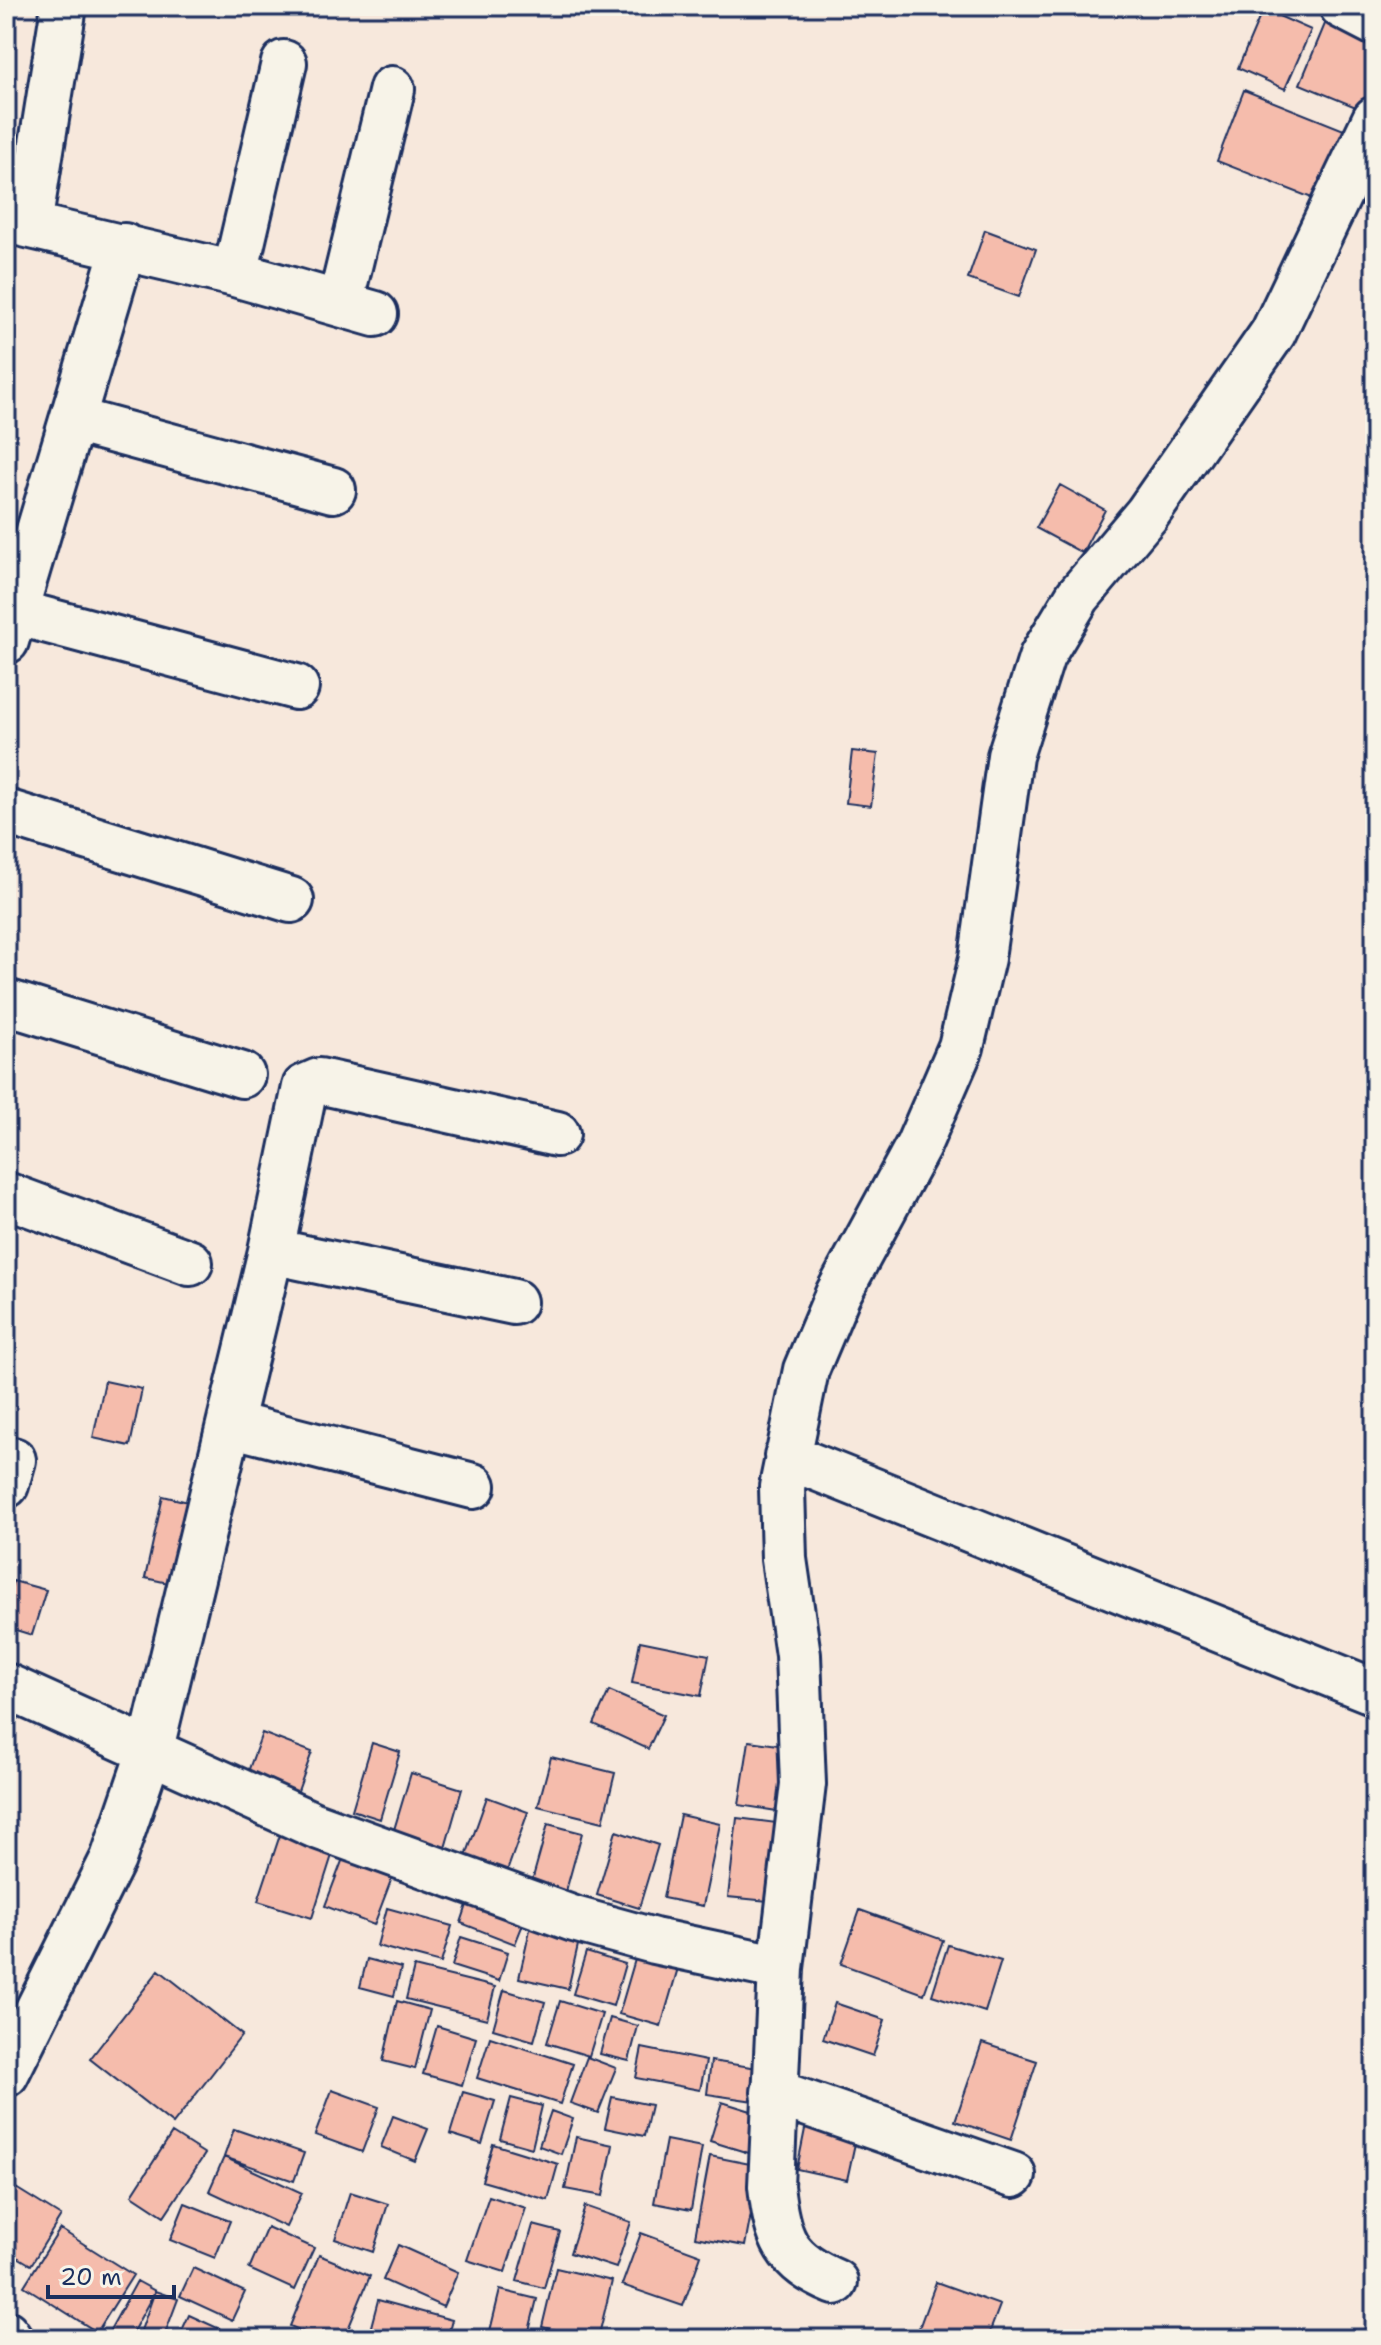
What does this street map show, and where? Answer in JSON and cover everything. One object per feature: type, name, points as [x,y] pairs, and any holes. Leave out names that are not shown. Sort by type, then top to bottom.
[{"type":"street","points":[[64,6],[17,222],[235,274],[358,309],[392,89]]},
{"type":"street","points":[[1342,6],[1375,23]]},
{"type":"street","points":[[235,274],[284,63]]},
{"type":"street","points":[[835,2282],[797,2261],[779,2231],[771,2186],[781,1968],[803,1784],[798,1655],[784,1559],[782,1487],[806,1370],[833,1307],[918,1146],[961,1047],[982,958],[1010,756],[1042,656],[1078,596],[1147,514],[1273,333],[1375,119]]},
{"type":"street","points":[[124,246],[10,626],[296,687]]},
{"type":"street","points":[[74,420],[333,490]]},
{"type":"street","points":[[6,812],[291,900]]},
{"type":"street","points":[[6,1002],[242,1075]]},
{"type":"street","points":[[6,2074],[113,1859],[151,1748],[271,1251],[305,1087],[315,1081],[557,1134]]},
{"type":"street","points":[[6,1195],[190,1263]]},
{"type":"street","points":[[271,1251],[514,1302]]},
{"type":"street","points":[[230,1424],[473,1486]]},
{"type":"street","points":[[787,1456],[1375,1692]]},
{"type":"street","points":[[6,1686],[151,1748],[314,1825],[574,1919],[654,1941],[781,1968]]},
{"type":"street","points":[[774,2092],[1013,2175]]},
{"type":"street","points":[[6,2333],[10,2339]]},
{"type":"building","points":[[1263,9],[1311,30],[1285,89],[1238,68]]},
{"type":"building","points":[[1327,19],[1375,39],[1375,82],[1363,110],[1300,84]]},
{"type":"building","points":[[1244,90],[1349,132],[1322,202],[1217,161]]},
{"type":"building","points":[[985,230],[1036,249],[1019,297],[968,279]]},
{"type":"building","points":[[1060,485],[1105,510],[1082,553],[1036,528]]},
{"type":"building","points":[[852,751],[878,754],[871,806],[846,803]]},
{"type":"building","points":[[105,1381],[142,1389],[130,1446],[93,1438]]},
{"type":"building","points":[[163,1496],[205,1506],[187,1587],[145,1578]]},
{"type":"building","points":[[13,1581],[46,1590],[32,1635],[6,1627],[6,1605]]},
{"type":"building","points":[[640,1641],[709,1655],[701,1696],[632,1683]]},
{"type":"building","points":[[609,1691],[664,1715],[648,1749],[594,1724]]},
{"type":"building","points":[[262,1733],[312,1752],[294,1802],[244,1783]]},
{"type":"building","points":[[749,1741],[800,1748],[790,1813],[739,1805]]},
{"type":"building","points":[[372,1743],[400,1752],[380,1819],[352,1810]]},
{"type":"building","points":[[551,1757],[615,1773],[603,1822],[538,1806]]},
{"type":"building","points":[[411,1773],[462,1789],[445,1848],[393,1833]]},
{"type":"building","points":[[487,1797],[528,1812],[506,1874],[465,1859]]},
{"type":"building","points":[[680,1815],[720,1824],[703,1906],[663,1898]]},
{"type":"building","points":[[737,1818],[777,1823],[768,1901],[728,1897]]},
{"type":"building","points":[[548,1824],[582,1833],[566,1891],[532,1881]]},
{"type":"building","points":[[616,1831],[658,1845],[639,1908],[597,1895]]},
{"type":"building","points":[[281,1832],[334,1849],[312,1918],[258,1901]]},
{"type":"building","points":[[347,1848],[396,1867],[374,1925],[325,1906]]},
{"type":"building","points":[[471,1893],[527,1914],[515,1944],[461,1923]]},
{"type":"building","points":[[387,1908],[452,1926],[441,1963],[377,1946]]},
{"type":"building","points":[[860,1910],[943,1940],[924,1994],[841,1964]]},
{"type":"building","points":[[531,1925],[580,1936],[568,1989],[519,1978]]},
{"type":"building","points":[[461,1937],[508,1952],[499,1981],[452,1966]]},
{"type":"building","points":[[948,1945],[1001,1961],[985,2012],[932,1995]]},
{"type":"building","points":[[586,1952],[625,1964],[613,2006],[573,1994]]},
{"type":"building","points":[[636,1956],[678,1968],[661,2026],[619,2014]]},
{"type":"building","points":[[367,1959],[401,1968],[394,1996],[360,1987]]},
{"type":"building","points":[[414,1967],[495,1987],[487,2019],[406,1999]]},
{"type":"building","points":[[159,1970],[242,2035],[173,2124],[90,2059]]},
{"type":"building","points":[[504,1990],[545,2002],[534,2041],[493,2029]]},
{"type":"building","points":[[397,2001],[430,2010],[415,2069],[383,2061]]},
{"type":"building","points":[[560,2001],[602,2014],[589,2056],[547,2043]]},
{"type":"building","points":[[835,2003],[885,2020],[873,2056],[823,2039]]},
{"type":"building","points":[[610,2018],[638,2026],[629,2061],[600,2054]]},
{"type":"building","points":[[437,2026],[476,2038],[462,2085],[423,2074]]},
{"type":"building","points":[[490,2037],[573,2064],[560,2104],[477,2078]]},
{"type":"building","points":[[982,2043],[1037,2061],[1011,2140],[955,2121]]},
{"type":"building","points":[[642,2048],[706,2061],[700,2090],[636,2078]]},
{"type":"building","points":[[587,2057],[616,2068],[598,2113],[570,2103]]},
{"type":"building","points":[[711,2061],[772,2070],[767,2103],[707,2094]]},
{"type":"building","points":[[332,2090],[379,2107],[362,2152],[315,2135]]},
{"type":"building","points":[[463,2092],[495,2101],[482,2144],[450,2134]]},
{"type":"building","points":[[612,2097],[651,2105],[644,2136],[605,2128]]},
{"type":"building","points":[[511,2098],[542,2106],[532,2148],[500,2139]]},
{"type":"building","points":[[722,2102],[767,2116],[755,2155],[710,2141]]},
{"type":"building","points":[[551,2111],[573,2119],[561,2154],[539,2146]]},
{"type":"building","points":[[808,2114],[859,2125],[847,2180],[797,2169]]},
{"type":"building","points":[[393,2116],[428,2129],[415,2161],[381,2147]]},
{"type":"building","points":[[234,2129],[304,2153],[294,2181],[224,2157]]},
{"type":"building","points":[[172,2133],[205,2154],[164,2216],[132,2195]]},
{"type":"building","points":[[576,2137],[613,2145],[603,2196],[565,2189]]},
{"type":"building","points":[[666,2140],[702,2147],[691,2210],[654,2203]]},
{"type":"building","points":[[493,2144],[558,2164],[548,2200],[482,2181]]},
{"type":"building","points":[[710,2156],[760,2166],[745,2246],[695,2237]]},
{"type":"building","points":[[224,2157],[302,2193],[286,2227],[209,2191]]},
{"type":"building","points":[[16,2188],[61,2216],[31,2265],[6,2250],[6,2204]]},
{"type":"building","points":[[350,2192],[388,2204],[373,2252],[335,2239]]},
{"type":"building","points":[[489,2196],[526,2208],[505,2272],[467,2260]]},
{"type":"building","points":[[185,2203],[230,2221],[215,2258],[170,2240]]},
{"type":"building","points":[[585,2206],[631,2222],[616,2268],[570,2253]]},
{"type":"building","points":[[533,2225],[560,2232],[544,2288],[517,2281]]},
{"type":"building","points":[[267,2227],[314,2248],[295,2290],[249,2269]]},
{"type":"building","points":[[60,2229],[133,2275],[97,2332],[24,2286]]},
{"type":"building","points":[[641,2233],[701,2255],[683,2306],[622,2285]]},
{"type":"building","points":[[398,2245],[458,2272],[443,2307],[383,2280]]},
{"type":"building","points":[[319,2255],[370,2276],[344,2339],[320,2339],[290,2326]]},
{"type":"building","points":[[193,2268],[245,2292],[232,2320],[180,2296]]},
{"type":"building","points":[[556,2268],[612,2281],[598,2339],[542,2327]]},
{"type":"building","points":[[137,2281],[155,2291],[129,2339],[105,2339]]},
{"type":"building","points":[[936,2282],[1000,2305],[987,2339],[915,2339]]},
{"type":"building","points":[[500,2290],[537,2299],[527,2339],[490,2331]]},
{"type":"building","points":[[155,2291],[178,2299],[163,2339],[138,2339]]},
{"type":"building","points":[[378,2300],[452,2320],[447,2339],[368,2338]]},
{"type":"building","points":[[189,2315],[222,2330],[218,2339],[178,2339]]}]
